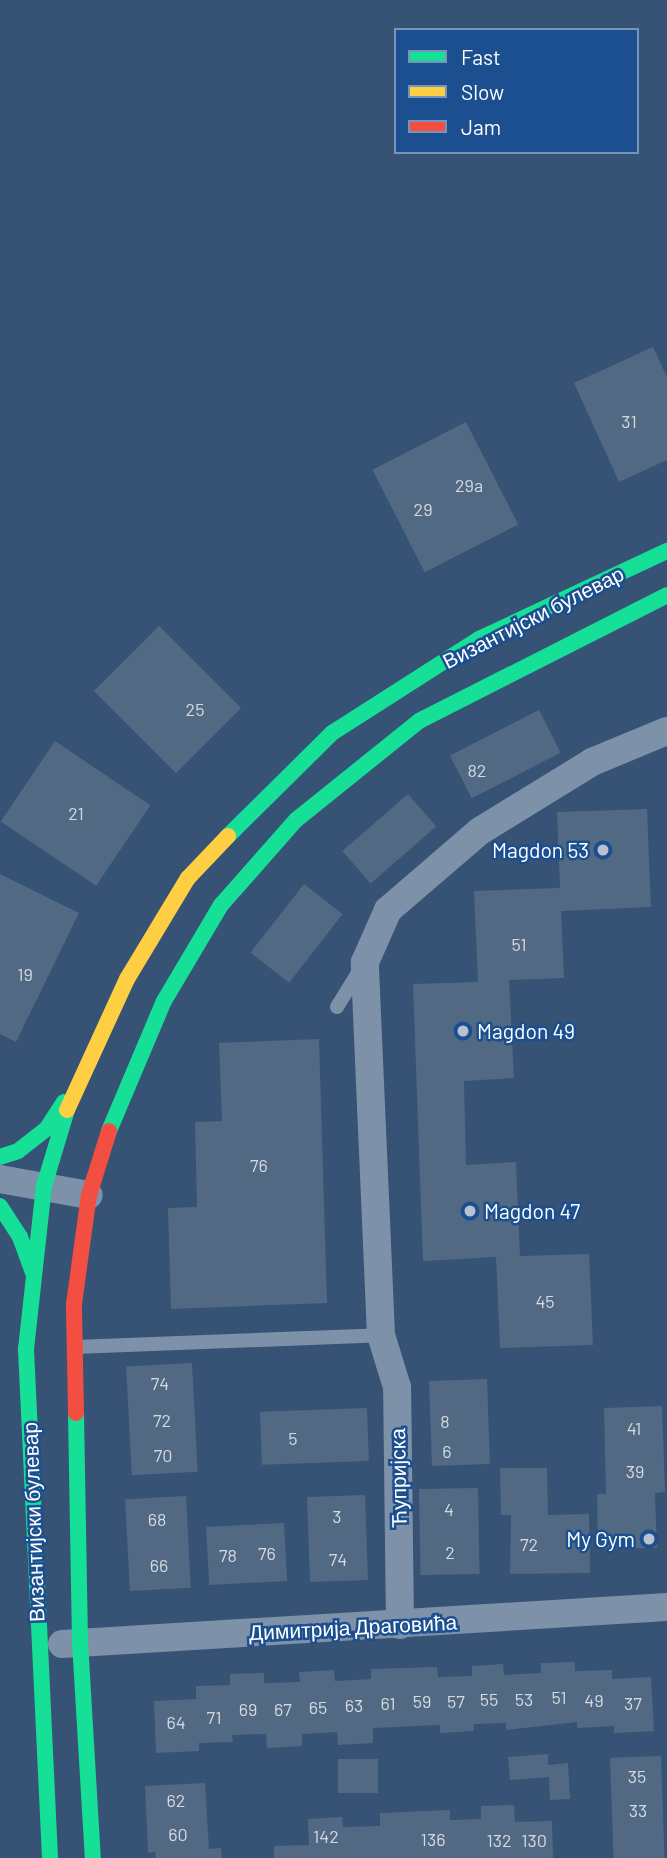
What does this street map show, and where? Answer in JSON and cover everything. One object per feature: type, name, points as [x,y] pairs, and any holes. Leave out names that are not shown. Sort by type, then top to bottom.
[{"type":"street","name":"Византијски булевар","points":[[50,1858],[26,1349],[44,1186],[75,1086],[127,979],[188,878],[322,742],[480,639],[667,551]]},
{"type":"street","name":"Византијски булевар","points":[[93,1858],[80,1642],[72,1348],[89,1195],[113,1116],[164,1001],[221,905],[296,820],[419,720],[667,595]]},
{"type":"street","points":[[365,962],[388,910],[480,831],[592,762],[667,731]]},
{"type":"street","name":"Ћупријска","points":[[365,962],[381,1335],[397,1387],[400,1625]]},
{"type":"street","points":[[0,1157],[18,1151],[47,1128],[75,1086]]},
{"type":"street","points":[[0,1179],[89,1195]]},
{"type":"street","points":[[0,1206],[20,1237],[33,1272]]},
{"type":"street","name":"Димитрија Драговића","points":[[38,1646],[667,1607]]},
{"type":"lane","points":[[337,1007],[365,962]]},
{"type":"lane","points":[[72,1348],[381,1335]]},
{"type":"building","points":[[653,347],[667,377],[667,460],[619,482],[574,383]]},
{"type":"building","points":[[466,422],[518,524],[425,572],[372,470]]},
{"type":"building","points":[[159,626],[241,708],[176,773],[94,691]]},
{"type":"building","points":[[539,710],[561,753],[472,798],[450,755]]},
{"type":"building","points":[[55,741],[150,805],[96,886],[1,821]]},
{"type":"building","points":[[408,794],[436,826],[371,884],[342,851]]},
{"type":"building","points":[[647,809],[651,907],[561,911],[564,978],[509,980],[514,1078],[464,1081],[466,1165],[516,1162],[520,1256],[589,1254],[593,1345],[500,1348],[496,1257],[423,1261],[413,984],[478,982],[474,891],[560,888],[557,812]]},
{"type":"building","points":[[0,874],[79,913],[16,1042],[0,1034]]},
{"type":"building","points":[[304,884],[343,914],[289,983],[250,953]]},
{"type":"building","points":[[319,1039],[327,1303],[171,1309],[168,1208],[197,1207],[195,1122],[222,1121],[219,1043]]},
{"type":"building","points":[[192,1363],[198,1472],[132,1475],[126,1366]]},
{"type":"building","points":[[487,1379],[490,1464],[432,1466],[429,1381]]},
{"type":"building","points":[[662,1406],[665,1492],[655,1493],[657,1548],[598,1549],[597,1494],[606,1494],[604,1408]]},
{"type":"building","points":[[367,1408],[369,1461],[262,1465],[260,1412]]},
{"type":"building","points":[[500,1468],[547,1468],[548,1515],[589,1514],[590,1573],[510,1574],[511,1515],[501,1515]]},
{"type":"building","points":[[478,1488],[480,1574],[421,1575],[419,1489]]},
{"type":"building","points":[[365,1495],[368,1580],[310,1582],[307,1497]]},
{"type":"building","points":[[186,1496],[191,1588],[130,1591],[125,1499]]},
{"type":"building","points":[[284,1523],[287,1581],[209,1585],[206,1527]]},
{"type":"building","points":[[575,1662],[575,1671],[612,1670],[612,1679],[651,1677],[654,1731],[614,1733],[614,1726],[577,1728],[577,1722],[506,1730],[506,1723],[474,1724],[474,1731],[440,1733],[440,1725],[373,1728],[373,1743],[338,1745],[337,1732],[302,1734],[302,1746],[267,1748],[266,1734],[232,1735],[233,1742],[199,1743],[199,1751],[156,1753],[154,1701],[196,1699],[196,1686],[230,1685],[230,1674],[264,1673],[264,1683],[300,1682],[299,1672],[334,1670],[335,1681],[371,1679],[371,1669],[437,1667],[438,1677],[472,1676],[472,1666],[503,1664],[504,1675],[541,1673],[541,1663]]},
{"type":"building","points":[[548,1754],[548,1765],[568,1763],[570,1799],[550,1800],[549,1777],[510,1780],[508,1757]]},
{"type":"building","points":[[661,1756],[665,1858],[614,1858],[610,1758]]},
{"type":"building","points":[[338,1759],[378,1759],[378,1793],[338,1793]]},
{"type":"building","points":[[205,1783],[209,1849],[221,1848],[222,1858],[156,1858],[155,1852],[148,1853],[145,1786]]},
{"type":"building","points":[[514,1805],[515,1822],[552,1821],[553,1858],[274,1858],[274,1846],[309,1845],[308,1819],[342,1817],[343,1827],[380,1826],[380,1813],[450,1810],[450,1820],[481,1819],[481,1806]]},
{"type":"traffic: fast","points":[[228,836],[332,733],[479,639],[667,551]]},
{"type":"traffic: fast","points":[[109,1131],[164,1001],[221,905],[296,820],[419,721],[667,595]]},
{"type":"traffic: fast","points":[[0,1157],[18,1151],[47,1128],[64,1102]]},
{"type":"traffic: fast","points":[[50,1858],[26,1349],[44,1186],[67,1110]]},
{"type":"traffic: fast","points":[[0,1206],[20,1237],[33,1272]]},
{"type":"traffic: fast","points":[[76,1413],[80,1642],[93,1858]]},
{"type":"traffic: slow","points":[[67,1110],[127,979],[188,878],[228,836]]},
{"type":"traffic: jam","points":[[76,1413],[74,1304],[89,1195],[109,1131]]},
{"type":"place","name":"Magdon 53","points":[[603,850]]},
{"type":"place","name":"Magdon 49","points":[[463,1031]]},
{"type":"place","name":"Magdon 47","points":[[470,1211]]},
{"type":"place","name":"My Gym","points":[[649,1539]]}]
